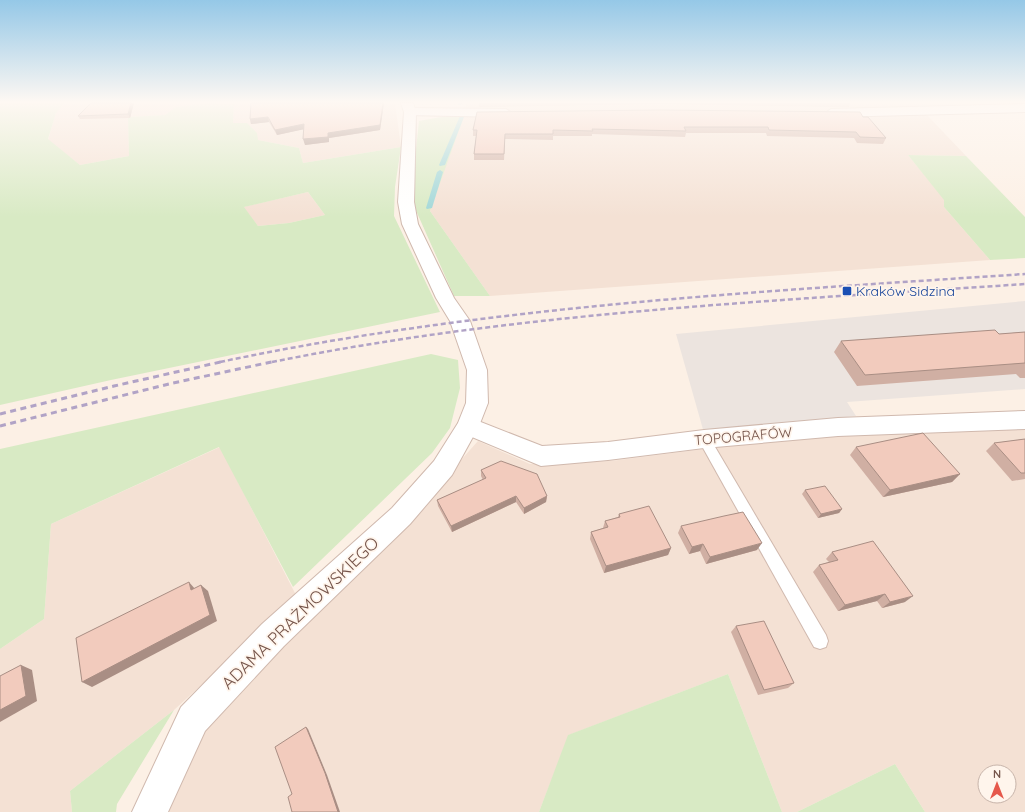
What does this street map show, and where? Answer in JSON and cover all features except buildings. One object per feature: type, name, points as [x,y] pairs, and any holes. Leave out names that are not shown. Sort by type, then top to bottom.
[{"type":"street","name":"ADAMA PRAŻMOWSKIEGO","points":[[150,812],[193,720],[273,635],[401,516],[443,468],[468,426],[477,403],[477,370],[460,321],[445,298],[410,224],[406,202],[407,141]]},
{"type":"street","name":"TOPOGRAFÓW","points":[[468,426],[541,456],[838,427],[1025,420]]},
{"type":"lane","points":[[704,439],[820,641]]},
{"type":"shaded area","points":[[49,141],[129,141],[129,156],[80,165]]},
{"type":"shaded area","points":[[263,141],[400,141],[401,147],[303,163],[299,148]]},
{"type":"shaded area","points":[[454,141],[952,141],[966,156],[908,155],[945,200],[944,207],[990,260],[490,296],[430,211]]},
{"type":"shaded area","points":[[308,192],[325,215],[289,223],[258,226],[243,207]]},
{"type":"shaded area","points":[[1025,301],[1025,389],[847,402],[856,416],[704,433],[676,334]]},
{"type":"shaded area","points":[[1025,425],[1025,812],[925,812],[895,764],[797,812],[782,812],[728,674],[569,735],[539,812],[166,812],[205,724],[411,516],[478,441],[530,464],[611,461],[843,431]]},
{"type":"shaded area","points":[[220,447],[297,597],[174,710],[70,791],[72,812],[0,812],[0,649],[44,619],[51,524]]},
{"type":"green space","points":[[0,141],[50,141],[80,165],[129,156],[129,141],[263,141],[299,148],[303,163],[401,147],[395,187],[394,216],[440,312],[111,380],[0,405]],"holes":[[[308,192],[325,215],[289,223],[258,226],[244,207]]]},
{"type":"green space","points":[[417,141],[455,141],[430,211],[490,296],[454,296],[414,206],[413,177]]},
{"type":"green space","points":[[908,155],[966,156],[1025,217],[1025,258],[990,260],[944,207],[944,200]]},
{"type":"green space","points":[[431,354],[458,360],[460,388],[450,428],[432,453],[293,587],[219,447],[51,524],[44,619],[0,649],[0,449]]},
{"type":"green space","points":[[728,674],[782,812],[539,812],[568,735]]},
{"type":"green space","points":[[174,710],[117,804],[116,812],[72,812],[70,791]]},
{"type":"green space","points":[[895,764],[925,812],[797,812]]},
{"type":"waterway","points":[[442,165],[452,141]]},
{"type":"waterway","points":[[429,208],[440,172]]},
{"type":"railway","points":[[224,361],[320,343],[420,327],[520,314],[722,295],[1025,274]]},
{"type":"railway","points":[[272,362],[365,345],[458,331],[552,320],[741,303],[1025,284]]},
{"type":"railway","points":[[0,414],[224,361]]},
{"type":"railway","points":[[0,426],[173,383],[276,361]]},
{"type":"place","name":"Kraków Sidzina","points":[[847,291]]}]
